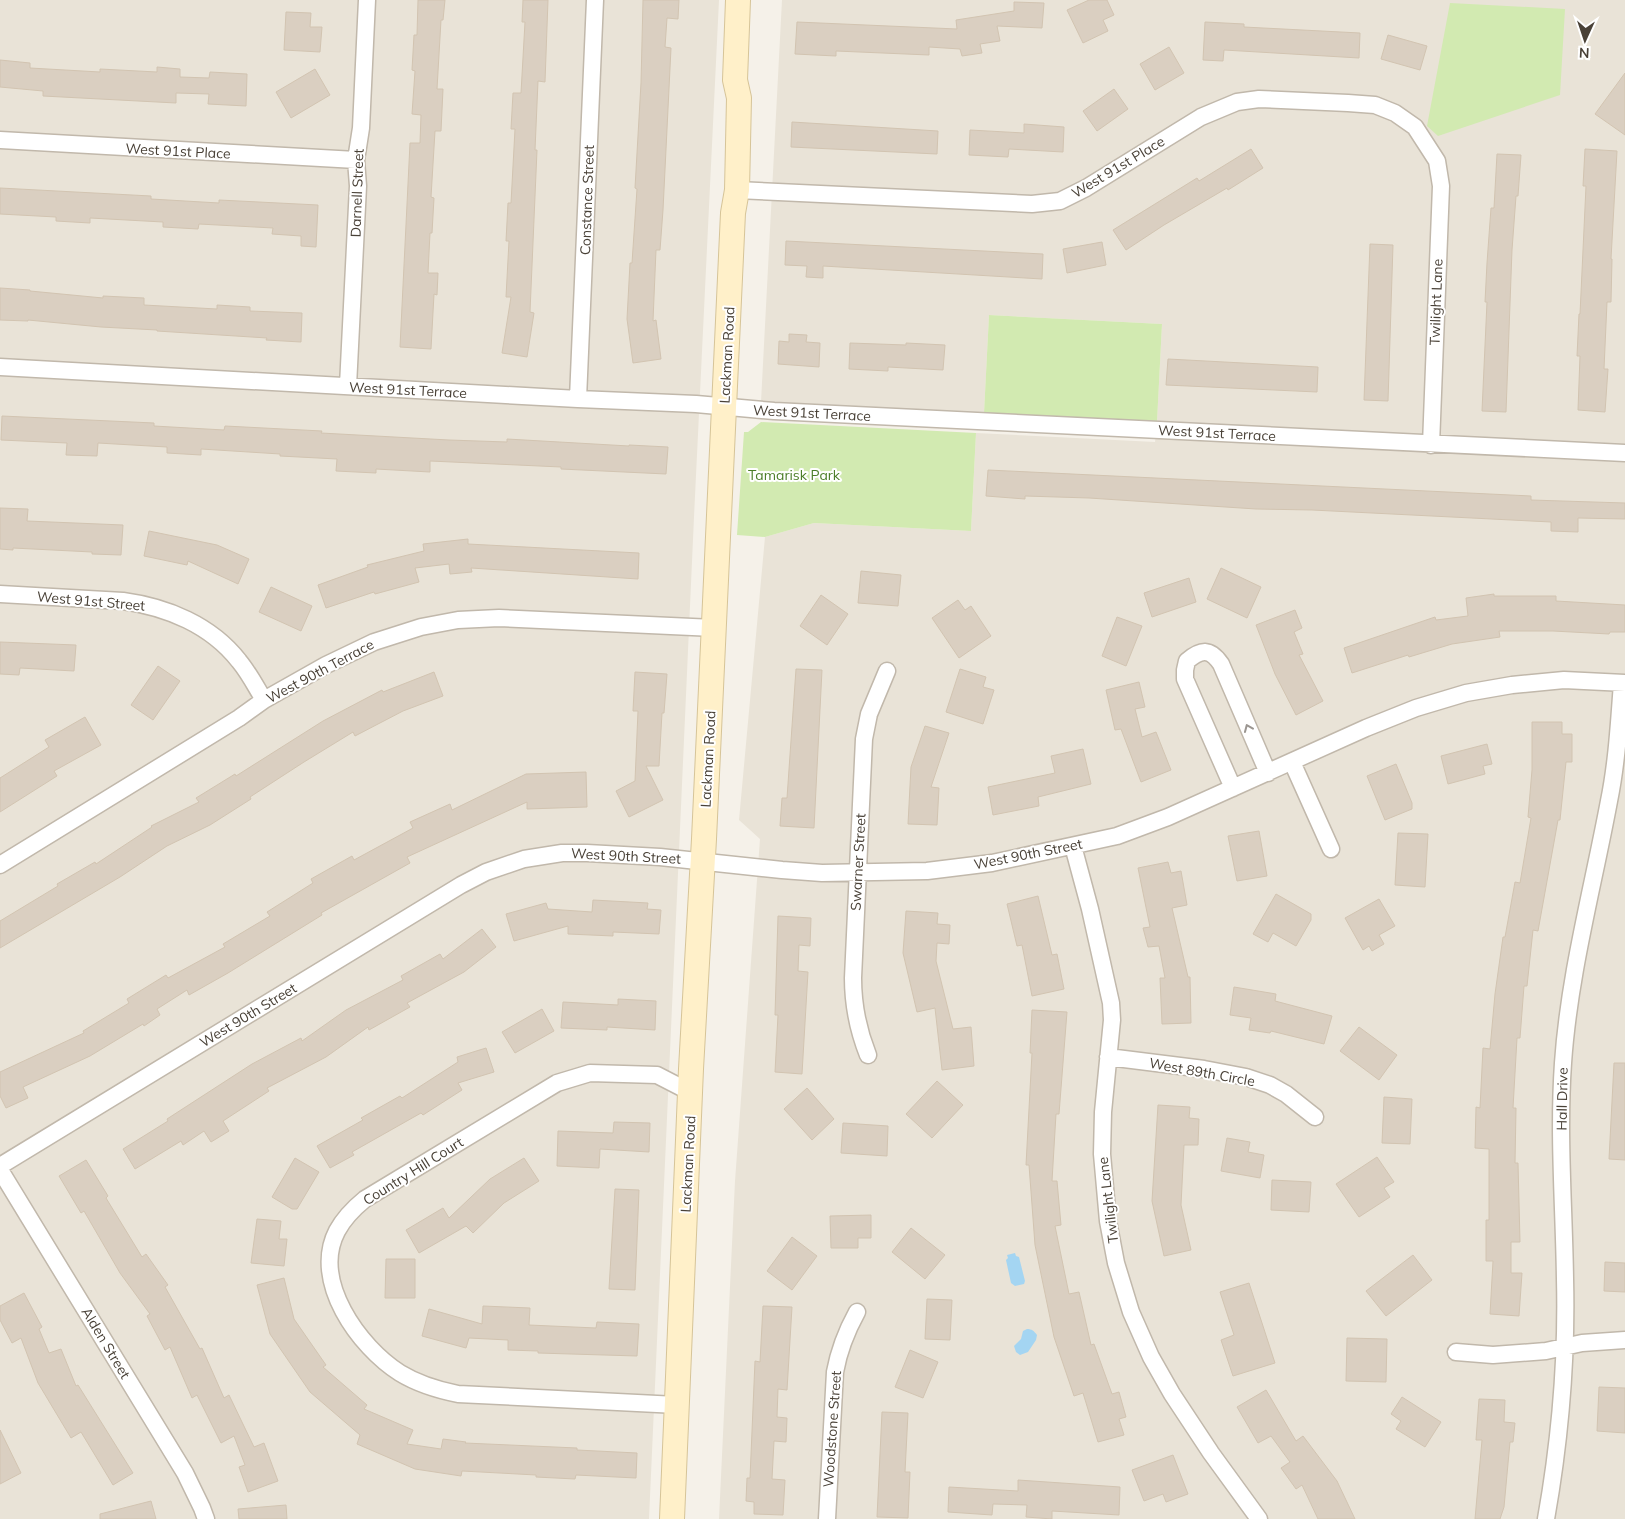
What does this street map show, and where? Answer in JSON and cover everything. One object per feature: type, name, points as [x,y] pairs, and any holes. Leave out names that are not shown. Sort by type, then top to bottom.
[{"type":"main road","name":"Lackman Road","points":[[672,1519],[690,1092],[703,861],[733,213],[737,190],[739,98],[735,80],[738,0]]},
{"type":"street","name":"Darnell Street","points":[[348,386],[358,186],[356,160],[361,128],[367,0]]},
{"type":"street","name":"Constance Street","points":[[578,399],[595,0]]},
{"type":"street","name":"West 91st Place","points":[[737,190],[1032,204],[1060,201],[1086,188],[1201,117],[1237,102],[1259,99],[1348,103],[1375,106],[1396,113],[1415,127],[1437,161]]},
{"type":"street","name":"West 91st Place","points":[[0,140],[356,160]]},
{"type":"street","name":"Twilight Lane","points":[[1431,444],[1441,186],[1437,161]]},
{"type":"street","name":"West 91st Terrace","points":[[0,367],[696,404],[774,411],[1625,453]]},
{"type":"street","name":"West 91st Street","points":[[0,594],[123,601],[140,603],[172,613],[203,628],[229,650],[240,662],[264,700]]},
{"type":"street","name":"West 90th Terrace","points":[[0,865],[240,718],[264,700],[326,665],[374,642],[421,626],[458,620],[499,618],[714,628]]},
{"type":"street","points":[[1232,788],[1185,679],[1187,661],[1202,652],[1215,656],[1221,664],[1268,773]]},
{"type":"street","name":"Swarner Street","points":[[868,1055],[859,1032],[853,1001],[864,739],[868,714],[887,672]]},
{"type":"street","name":"West 90th Street","points":[[0,1168],[461,885],[486,872],[524,859],[562,853],[615,854],[782,870],[858,874],[927,871],[992,863],[1117,836],[1168,817],[1366,728],[1416,708],[1466,693],[1512,685],[1564,680],[1623,683]]},
{"type":"street","name":"Hall Drive","points":[[1546,1519],[1559,1427],[1564,1348],[1566,1281],[1561,1143],[1563,1063],[1569,1007],[1610,798],[1623,683]]},
{"type":"street","points":[[1292,762],[1331,849]]},
{"type":"street","name":"Twilight Lane","points":[[1073,846],[1101,953],[1111,1003],[1112,1020],[1102,1120],[1102,1154],[1108,1221],[1116,1262],[1131,1312],[1151,1357],[1172,1394],[1253,1518]]},
{"type":"street","name":"West 89th Circle","points":[[1108,1057],[1246,1077],[1270,1085],[1286,1094],[1315,1117]]},
{"type":"street","name":"Country Hill Court","points":[[677,1404],[458,1394],[427,1386],[388,1365],[370,1348],[352,1324],[335,1295],[330,1275],[330,1251],[341,1225],[350,1212],[365,1199],[557,1083],[590,1073],[658,1075],[690,1092]]},
{"type":"street","name":"Alden Street","points":[[0,1168],[185,1474],[206,1519]]},
{"type":"street","name":"Woodstone Street","points":[[827,1519],[835,1372],[839,1352],[847,1329],[857,1312]]},
{"type":"street","points":[[1456,1352],[1493,1355],[1546,1351],[1582,1343],[1625,1340]]},
{"type":"shaded area","points":[[0,0],[719,0],[649,1519],[0,1519]]},
{"type":"shaded area","points":[[782,0],[1625,0],[1625,1519],[719,1519],[735,1181],[760,839],[739,820],[765,537],[814,523],[971,531],[976,433],[1155,442],[1162,324],[989,315],[984,413],[761,402]]},
{"type":"green space","points":[[1450,3],[1565,9],[1560,95],[1438,136],[1427,126]]},
{"type":"green space","points":[[989,315],[1162,324],[1157,422],[984,413]]},
{"type":"green space","name":"Tamarisk Park","points":[[761,422],[976,433],[971,531],[814,523],[765,537],[737,535],[744,432],[748,432]]},
{"type":"water","points":[[1015,1253],[1019,1257],[1025,1281],[1024,1284],[1015,1286],[1011,1283],[1006,1260],[1008,1258],[1007,1255]]},
{"type":"water","points":[[1027,1329],[1032,1330],[1037,1335],[1036,1340],[1028,1352],[1020,1355],[1016,1352],[1014,1346],[1021,1339],[1023,1331]]},
{"type":"building","points":[[418,0],[445,0],[443,20],[441,20],[437,89],[443,89],[441,131],[435,131],[431,197],[434,198],[428,273],[438,273],[437,295],[434,294],[431,349],[400,347],[410,143],[420,143],[421,115],[412,114],[415,71],[412,70],[414,35],[417,35]]},
{"type":"building","points":[[523,0],[548,0],[545,82],[538,81],[530,312],[534,313],[527,357],[502,353],[511,297],[506,297],[509,241],[506,241],[508,203],[511,203],[515,129],[511,129],[513,93],[521,93],[525,22],[522,22]]},
{"type":"building","points":[[643,0],[679,0],[678,19],[667,18],[665,47],[671,48],[663,210],[660,250],[656,250],[653,321],[656,320],[661,359],[633,363],[627,319],[637,189],[635,188],[641,83]]},
{"type":"building","points":[[1089,0],[1107,0],[1114,15],[1103,20],[1108,31],[1083,43],[1067,10]]},
{"type":"building","points":[[1014,2],[1044,3],[1042,28],[997,26],[1000,41],[980,44],[982,53],[962,56],[960,49],[929,47],[929,55],[836,51],[836,56],[795,54],[797,22],[957,29],[956,20],[1014,11]]},
{"type":"building","points":[[286,12],[311,13],[310,27],[322,27],[320,52],[284,50]]},
{"type":"building","points":[[1205,22],[1244,24],[1244,27],[1360,33],[1359,58],[1224,50],[1223,61],[1203,60]]},
{"type":"building","points":[[1388,35],[1427,46],[1420,70],[1381,59]]},
{"type":"building","points":[[1169,47],[1184,73],[1155,90],[1140,64]]},
{"type":"building","points":[[0,60],[30,63],[30,68],[100,72],[100,69],[157,72],[157,67],[180,69],[180,77],[209,78],[210,72],[247,74],[246,106],[208,104],[209,94],[176,93],[176,103],[43,96],[43,91],[0,87]]},
{"type":"building","points":[[315,69],[330,95],[291,118],[276,92]]},
{"type":"building","points":[[1625,73],[1625,135],[1595,114]]},
{"type":"building","points":[[1114,89],[1128,109],[1097,131],[1083,111]]},
{"type":"building","points":[[792,122],[938,131],[937,154],[791,147]]},
{"type":"building","points":[[1024,124],[1064,127],[1063,152],[1009,149],[1008,157],[969,155],[970,130],[1024,133]]},
{"type":"building","points":[[1251,149],[1263,168],[1228,190],[1227,188],[1164,225],[1126,250],[1113,230],[1197,178],[1199,181]]},
{"type":"building","points":[[1585,149],[1617,151],[1611,259],[1611,302],[1607,302],[1604,369],[1608,369],[1605,412],[1578,410],[1580,356],[1577,356],[1586,186],[1583,186]]},
{"type":"building","points":[[1497,154],[1521,155],[1512,250],[1506,412],[1482,411],[1487,263],[1491,208],[1494,208]]},
{"type":"building","points":[[0,188],[151,196],[151,199],[219,203],[219,200],[318,205],[316,247],[301,246],[301,236],[272,234],[273,228],[199,224],[198,229],[163,227],[163,222],[90,218],[90,223],[56,221],[56,217],[0,214]]},
{"type":"building","points":[[786,241],[1043,254],[1042,279],[823,266],[823,278],[806,277],[807,266],[785,265]]},
{"type":"building","points":[[1102,242],[1106,265],[1067,273],[1063,249]]},
{"type":"building","points":[[1370,244],[1393,245],[1388,401],[1364,400]]},
{"type":"building","points":[[0,288],[103,298],[103,296],[144,298],[144,305],[217,309],[217,305],[250,307],[250,311],[302,313],[301,342],[28,320],[0,320]]},
{"type":"building","points":[[789,334],[807,335],[806,342],[820,343],[819,367],[778,364],[779,341],[789,342]]},
{"type":"building","points":[[850,343],[945,345],[943,370],[888,367],[888,371],[849,369]]},
{"type":"building","points":[[1168,359],[1318,367],[1317,392],[1166,385]]},
{"type":"building","points":[[2,416],[154,423],[154,426],[224,430],[225,426],[449,440],[507,442],[507,439],[668,447],[666,474],[430,461],[430,472],[376,469],[376,473],[336,471],[337,459],[201,449],[201,455],[167,453],[167,447],[98,443],[97,456],[66,455],[67,443],[1,440]]},
{"type":"building","points":[[988,470],[1531,496],[1531,500],[1625,503],[1625,519],[1578,518],[1578,532],[1551,531],[1551,522],[1256,509],[1089,498],[1025,496],[1025,499],[986,496]]},
{"type":"building","points":[[0,508],[28,509],[27,521],[123,525],[121,555],[13,548],[13,550],[0,549]]},
{"type":"building","points":[[149,531],[217,545],[249,559],[238,584],[188,561],[187,565],[144,556]]},
{"type":"building","points":[[468,539],[468,544],[639,553],[638,579],[471,568],[472,572],[450,574],[449,564],[415,568],[419,582],[375,594],[374,592],[326,608],[318,585],[368,567],[367,565],[424,551],[423,544]]},
{"type":"building","points":[[1221,568],[1261,587],[1247,618],[1207,599]]},
{"type":"building","points":[[861,571],[901,575],[898,606],[858,603]]},
{"type":"building","points":[[1189,578],[1196,602],[1152,617],[1144,593]]},
{"type":"building","points":[[271,587],[312,606],[301,631],[259,612]]},
{"type":"building","points":[[1494,594],[1494,596],[1556,596],[1556,601],[1625,605],[1625,632],[1610,632],[1609,634],[1499,631],[1500,637],[1452,644],[1409,657],[1408,655],[1352,673],[1344,648],[1435,617],[1436,620],[1468,616],[1466,598]]},
{"type":"building","points":[[821,595],[848,614],[827,645],[800,626]]},
{"type":"building","points":[[958,600],[965,610],[971,606],[991,636],[959,658],[932,618]]},
{"type":"building","points":[[1295,610],[1302,628],[1294,632],[1303,654],[1299,655],[1323,701],[1296,715],[1275,674],[1256,625]]},
{"type":"building","points":[[1117,617],[1142,626],[1126,666],[1102,656]]},
{"type":"building","points":[[0,642],[76,645],[74,671],[20,668],[19,675],[0,674]]},
{"type":"building","points":[[158,666],[180,681],[153,720],[131,705]]},
{"type":"building","points":[[796,669],[822,670],[814,828],[780,826],[782,798],[787,798]]},
{"type":"building","points":[[960,669],[986,677],[983,687],[994,690],[983,724],[946,712]]},
{"type":"building","points":[[434,672],[443,696],[403,711],[355,736],[353,732],[250,797],[251,799],[210,825],[167,846],[120,877],[0,948],[0,921],[58,886],[57,884],[95,862],[96,864],[151,826],[199,802],[196,798],[235,774],[236,776],[323,721],[382,690],[383,692]]},
{"type":"building","points":[[635,672],[667,674],[664,713],[662,713],[659,766],[646,766],[663,800],[629,817],[616,791],[635,781],[638,711],[633,711]]},
{"type":"building","points":[[1139,682],[1145,707],[1135,709],[1142,737],[1156,732],[1171,770],[1141,782],[1121,729],[1115,730],[1106,690]]},
{"type":"building","points":[[85,717],[101,745],[54,771],[57,776],[0,812],[0,778],[49,747],[45,740]]},
{"type":"building","points":[[1532,722],[1562,722],[1562,734],[1572,734],[1572,762],[1566,762],[1560,820],[1558,820],[1538,931],[1533,930],[1527,986],[1524,986],[1520,1038],[1517,1038],[1513,1108],[1516,1108],[1515,1163],[1518,1163],[1520,1242],[1511,1242],[1511,1273],[1522,1273],[1519,1316],[1490,1314],[1493,1261],[1486,1261],[1486,1220],[1489,1220],[1489,1149],[1475,1148],[1476,1107],[1480,1108],[1483,1048],[1490,1049],[1503,937],[1505,937],[1515,882],[1520,883],[1531,818],[1528,817],[1532,770]]},
{"type":"building","points":[[925,726],[949,733],[931,787],[939,788],[937,825],[908,824],[911,767]]},
{"type":"building","points":[[1487,744],[1492,764],[1483,766],[1485,774],[1448,784],[1441,756]]},
{"type":"building","points":[[1083,749],[1091,784],[1038,797],[1039,806],[993,815],[988,787],[1055,773],[1051,756]]},
{"type":"building","points":[[1396,764],[1412,803],[1412,809],[1385,820],[1367,776]]},
{"type":"building","points":[[586,772],[587,807],[527,809],[527,802],[407,857],[410,863],[321,913],[322,915],[228,973],[189,995],[187,990],[157,1009],[160,1015],[144,1026],[143,1024],[90,1056],[23,1087],[28,1098],[6,1108],[0,1096],[0,1072],[84,1033],[83,1031],[129,1003],[127,999],[166,975],[168,978],[225,947],[223,944],[270,916],[267,912],[313,883],[311,879],[352,856],[354,860],[413,828],[410,822],[450,804],[452,810],[526,774]]},
{"type":"building","points":[[1259,831],[1267,876],[1237,881],[1228,836]]},
{"type":"building","points":[[1398,833],[1428,834],[1425,887],[1395,885]]},
{"type":"building","points":[[1168,862],[1171,873],[1181,871],[1187,905],[1172,908],[1188,977],[1190,977],[1191,1023],[1162,1024],[1160,978],[1165,978],[1159,946],[1148,947],[1143,928],[1150,927],[1138,868]]},
{"type":"building","points":[[1276,894],[1311,914],[1311,920],[1296,946],[1273,933],[1268,942],[1253,934]]},
{"type":"building","points":[[1038,896],[1052,955],[1057,954],[1064,989],[1032,996],[1022,945],[1017,946],[1007,904]]},
{"type":"building","points":[[1379,899],[1395,926],[1379,935],[1384,944],[1372,951],[1369,946],[1363,950],[1345,918]]},
{"type":"building","points":[[593,900],[648,903],[647,909],[661,910],[659,934],[613,932],[613,936],[568,934],[568,926],[514,941],[506,914],[546,903],[548,909],[592,912]]},
{"type":"building","points":[[906,911],[938,913],[937,924],[950,925],[949,944],[937,943],[936,961],[953,1029],[971,1027],[974,1066],[942,1070],[935,1008],[917,1012],[903,953]]},
{"type":"building","points":[[778,916],[811,918],[810,946],[799,945],[798,971],[808,972],[802,1074],[775,1072],[778,1015],[775,1015]]},
{"type":"building","points":[[482,929],[496,947],[464,972],[407,1003],[410,1007],[369,1030],[368,1027],[326,1057],[267,1088],[269,1091],[223,1121],[229,1131],[211,1142],[204,1131],[183,1145],[181,1141],[135,1169],[123,1149],[252,1064],[301,1038],[302,1041],[346,1010],[403,980],[401,976],[440,954],[443,959]]},
{"type":"building","points":[[1234,987],[1276,994],[1275,1001],[1332,1016],[1324,1044],[1271,1031],[1270,1033],[1249,1030],[1251,1018],[1230,1015]]},
{"type":"building","points":[[618,999],[656,1001],[655,1030],[607,1027],[607,1030],[561,1028],[563,1002],[618,1005]]},
{"type":"building","points":[[542,1009],[554,1031],[515,1053],[502,1032]]},
{"type":"building","points":[[1032,1010],[1067,1012],[1059,1114],[1056,1114],[1052,1181],[1057,1181],[1061,1225],[1055,1226],[1069,1294],[1079,1292],[1091,1345],[1094,1344],[1112,1394],[1119,1392],[1126,1417],[1119,1419],[1124,1435],[1098,1442],[1083,1393],[1074,1396],[1054,1337],[1035,1245],[1029,1165],[1026,1165],[1032,1053],[1030,1053]]},
{"type":"building","points":[[1359,1027],[1397,1055],[1379,1080],[1340,1051]]},
{"type":"building","points":[[486,1048],[494,1072],[458,1083],[462,1090],[423,1115],[421,1113],[352,1152],[354,1155],[330,1168],[317,1146],[363,1120],[361,1118],[400,1096],[402,1098],[458,1062],[457,1057]]},
{"type":"building","points":[[1614,1063],[1625,1063],[1625,1160],[1609,1159]]},
{"type":"building","points":[[937,1081],[963,1105],[932,1138],[906,1114]]},
{"type":"building","points":[[807,1088],[834,1119],[812,1140],[784,1109]]},
{"type":"building","points":[[1384,1097],[1412,1099],[1410,1144],[1382,1143]]},
{"type":"building","points":[[1158,1105],[1190,1107],[1189,1118],[1199,1119],[1198,1145],[1184,1145],[1181,1205],[1191,1250],[1164,1256],[1152,1201]]},
{"type":"building","points":[[614,1122],[650,1123],[649,1152],[600,1149],[599,1168],[557,1166],[558,1131],[613,1133]]},
{"type":"building","points":[[843,1123],[888,1126],[887,1156],[841,1153]]},
{"type":"building","points":[[1227,1138],[1250,1142],[1248,1152],[1264,1155],[1260,1178],[1221,1171]]},
{"type":"building","points":[[1377,1157],[1394,1182],[1384,1188],[1390,1197],[1359,1217],[1336,1184]]},
{"type":"building","points":[[295,1158],[319,1172],[297,1209],[292,1209],[272,1197]]},
{"type":"building","points":[[524,1158],[539,1181],[504,1203],[473,1233],[466,1226],[419,1253],[406,1230],[443,1208],[449,1218],[490,1179]]},
{"type":"building","points":[[86,1160],[108,1196],[106,1198],[142,1257],[146,1254],[168,1285],[165,1287],[200,1349],[202,1348],[224,1398],[229,1395],[254,1447],[264,1443],[278,1481],[248,1492],[239,1467],[245,1465],[234,1436],[221,1443],[197,1395],[192,1398],[170,1347],[165,1350],[147,1316],[150,1314],[120,1273],[84,1211],[81,1213],[59,1176]]},
{"type":"building","points":[[1272,1180],[1311,1182],[1309,1212],[1271,1210]]},
{"type":"building","points":[[615,1189],[639,1190],[635,1290],[609,1289]]},
{"type":"building","points":[[871,1215],[871,1238],[858,1238],[858,1248],[831,1248],[830,1216]]},
{"type":"building","points":[[257,1219],[281,1221],[279,1239],[287,1239],[284,1266],[251,1263]]},
{"type":"building","points":[[911,1228],[945,1255],[925,1279],[892,1252]]},
{"type":"building","points":[[792,1237],[817,1256],[792,1290],[767,1271]]},
{"type":"building","points":[[1413,1255],[1432,1280],[1386,1316],[1366,1291]]},
{"type":"building","points":[[386,1259],[415,1259],[415,1298],[385,1298]]},
{"type":"building","points":[[1605,1262],[1625,1263],[1625,1292],[1604,1291]]},
{"type":"building","points":[[284,1278],[294,1319],[326,1365],[323,1367],[367,1405],[364,1409],[413,1430],[407,1444],[441,1449],[443,1439],[465,1443],[577,1448],[577,1450],[637,1453],[636,1478],[576,1475],[575,1479],[462,1471],[461,1476],[415,1469],[357,1444],[360,1435],[310,1392],[270,1334],[257,1285]]},
{"type":"building","points":[[1249,1283],[1275,1363],[1233,1376],[1221,1340],[1234,1335],[1220,1292]]},
{"type":"building","points":[[24,1293],[42,1327],[39,1329],[49,1353],[61,1349],[76,1386],[78,1385],[133,1473],[113,1485],[81,1432],[71,1438],[38,1383],[21,1338],[12,1343],[0,1320],[0,1306]]},
{"type":"building","points":[[927,1299],[952,1300],[950,1340],[925,1339]]},
{"type":"building","points":[[483,1306],[530,1308],[529,1325],[596,1328],[597,1322],[639,1324],[637,1356],[538,1353],[538,1351],[508,1350],[508,1340],[469,1338],[466,1348],[422,1336],[429,1309],[482,1324]]},
{"type":"building","points":[[763,1306],[792,1307],[787,1390],[778,1389],[777,1417],[787,1418],[786,1442],[774,1441],[772,1479],[785,1480],[783,1515],[754,1514],[754,1502],[746,1501],[747,1478],[750,1478],[755,1361],[760,1362]]},
{"type":"building","points":[[1347,1338],[1387,1339],[1386,1382],[1346,1381]]},
{"type":"building","points":[[910,1350],[938,1362],[923,1398],[895,1387]]},
{"type":"building","points":[[1599,1387],[1625,1388],[1625,1433],[1597,1431]]},
{"type":"building","points":[[1266,1390],[1296,1441],[1303,1436],[1337,1481],[1355,1519],[1318,1519],[1302,1485],[1296,1489],[1281,1468],[1290,1462],[1271,1436],[1258,1443],[1237,1407]]},
{"type":"building","points":[[1402,1397],[1441,1422],[1425,1447],[1396,1429],[1401,1421],[1391,1414]]},
{"type":"building","points":[[1479,1399],[1505,1400],[1504,1422],[1515,1423],[1513,1442],[1510,1442],[1504,1507],[1500,1519],[1475,1519],[1482,1440],[1476,1440]]},
{"type":"building","points":[[882,1412],[908,1413],[905,1472],[910,1472],[908,1518],[877,1517]]},
{"type":"building","points":[[0,1430],[21,1473],[0,1484]]},
{"type":"building","points":[[1173,1455],[1188,1494],[1166,1502],[1163,1494],[1144,1501],[1132,1470]]},
{"type":"building","points":[[1018,1480],[1120,1487],[1119,1515],[1052,1511],[1052,1519],[1026,1517],[1027,1505],[993,1504],[992,1515],[948,1512],[949,1487],[1018,1491]]},
{"type":"building","points":[[151,1501],[156,1519],[100,1519],[100,1514]]},
{"type":"building","points":[[286,1505],[287,1519],[239,1519],[238,1509]]}]
